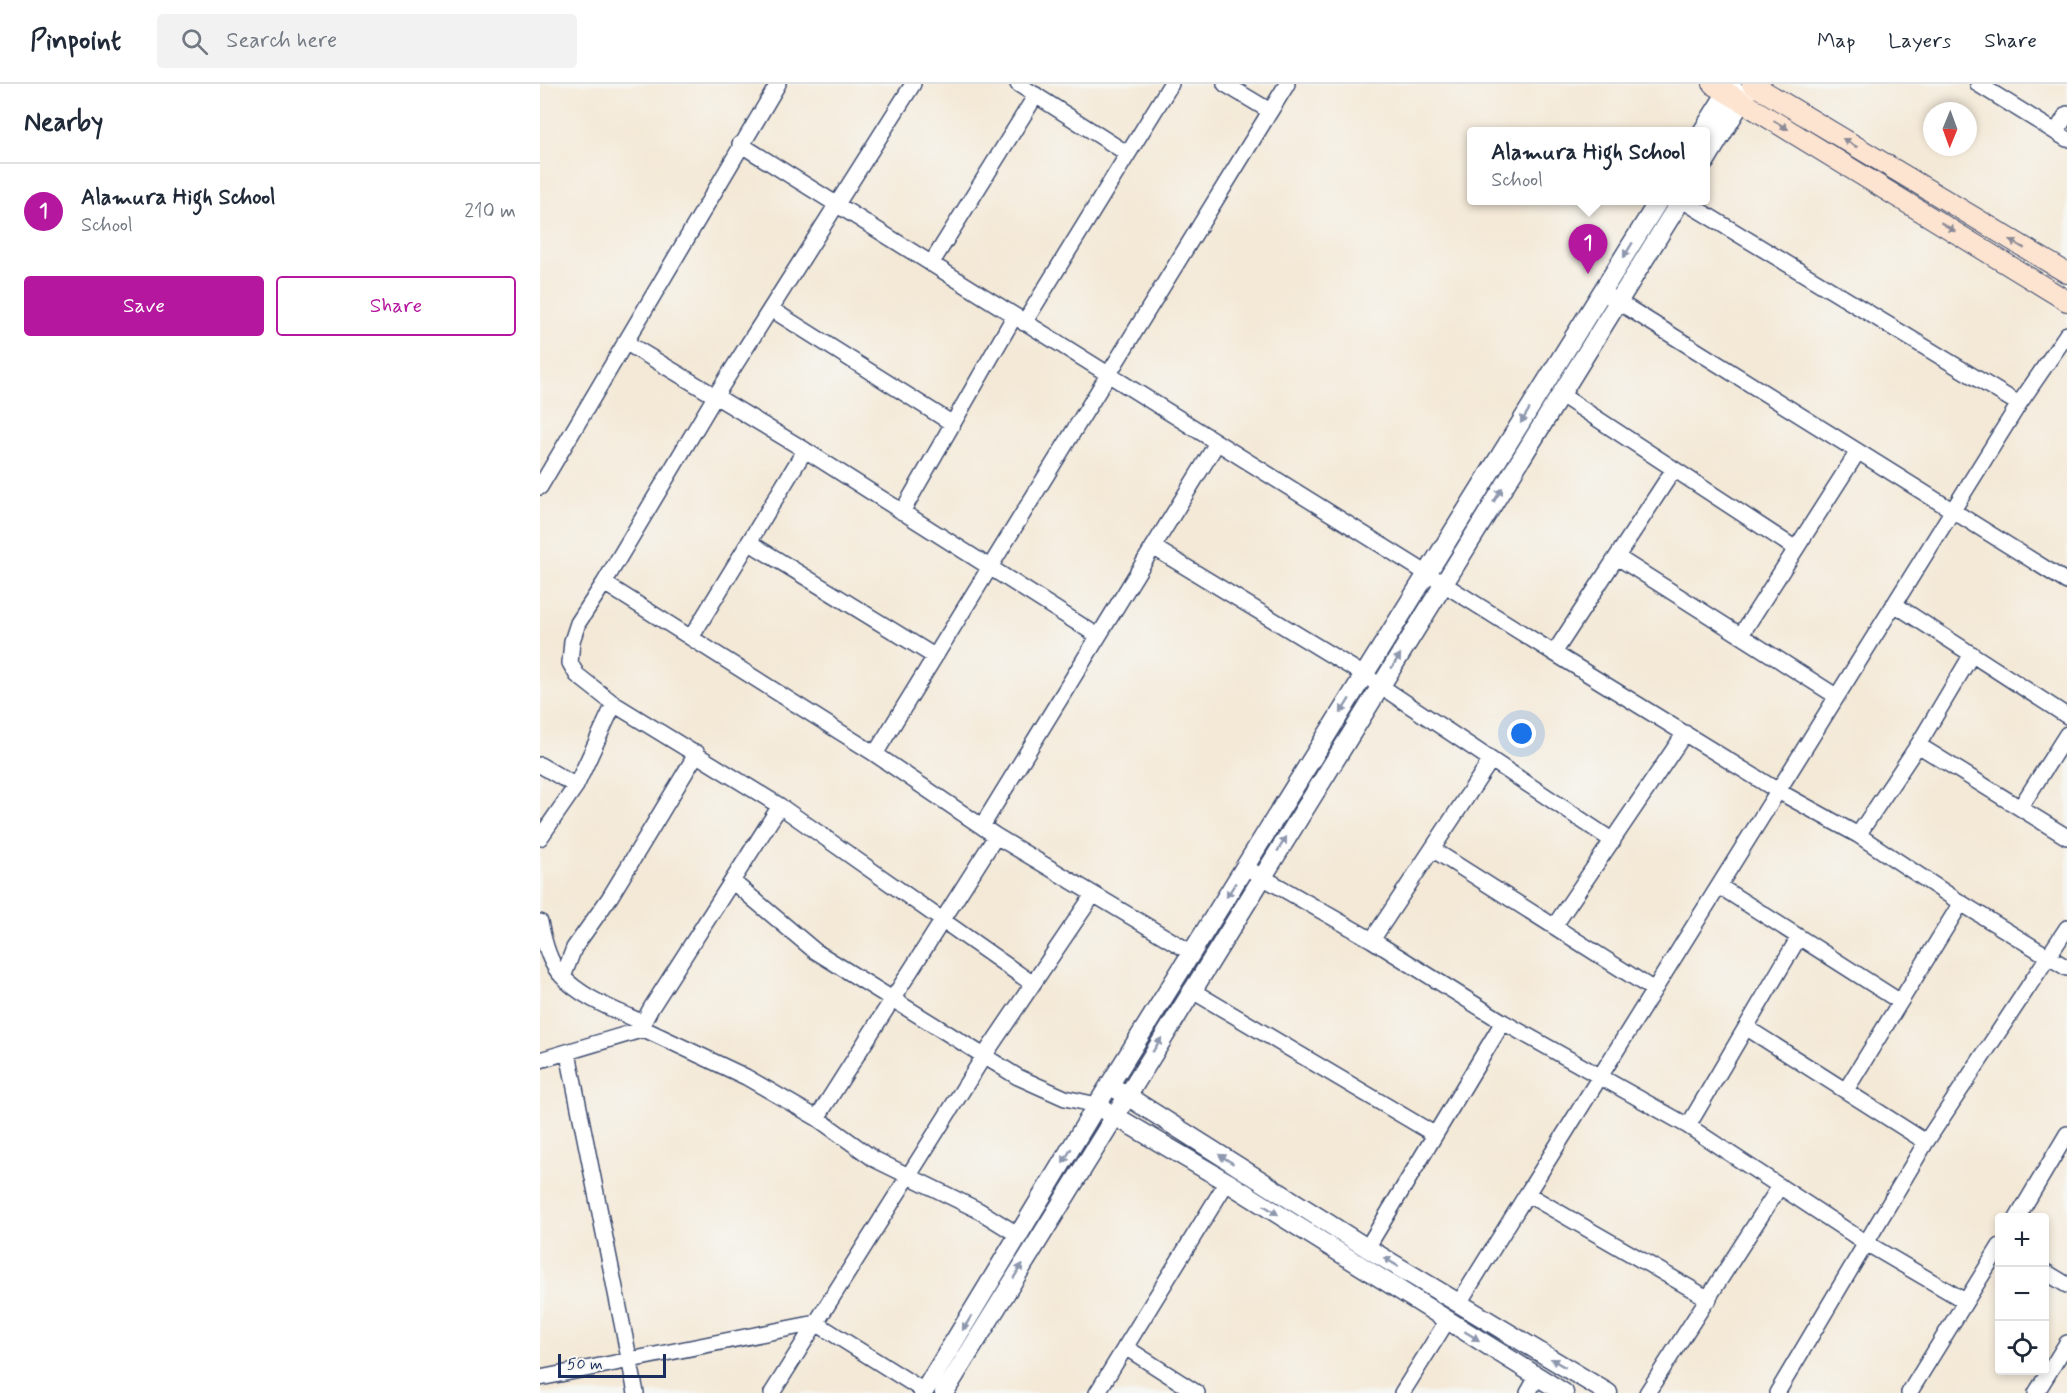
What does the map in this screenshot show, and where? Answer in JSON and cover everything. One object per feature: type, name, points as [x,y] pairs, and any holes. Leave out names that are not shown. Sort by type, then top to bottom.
[{"type":"main road","points":[[1752,84],[2067,273]]},
{"type":"main road","points":[[1728,90],[2067,301]]},
{"type":"main road","points":[[1972,242],[1984,224]]},
{"type":"street","points":[[540,487],[740,144],[778,84]]},
{"type":"street","points":[[913,84],[716,395],[578,623],[572,641],[570,663],[577,675],[614,704],[698,753],[780,806],[1033,984]]},
{"type":"street","points":[[1018,84],[1128,154]]},
{"type":"street","points":[[902,512],[953,424],[1172,84]]},
{"type":"street","points":[[1225,84],[1270,111]]},
{"type":"street","points":[[875,754],[1287,84]]},
{"type":"street","points":[[1704,127],[1728,90],[1752,84]]},
{"type":"street","points":[[1978,84],[2061,135],[2067,114]]},
{"type":"street","points":[[1710,146],[1728,90]]},
{"type":"street","points":[[931,264],[1036,95]]},
{"type":"street","points":[[740,144],[1554,653],[1778,791],[1858,835],[1961,903],[2067,968]]},
{"type":"street","points":[[540,1378],[816,1323],[924,1392],[1097,1105],[1656,205]]},
{"type":"street","points":[[944,1393],[1113,1115],[1680,205]]},
{"type":"street","points":[[1689,205],[2019,404]]},
{"type":"street","points":[[1602,291],[1857,453],[2067,582]]},
{"type":"street","points":[[771,309],[953,424]]},
{"type":"street","points":[[1459,1303],[2019,404],[2067,334]]},
{"type":"street","points":[[625,342],[805,450],[1098,636]]},
{"type":"street","points":[[1561,395],[1796,549]]},
{"type":"street","points":[[982,826],[1217,443]]},
{"type":"street","points":[[692,636],[805,450]]},
{"type":"street","points":[[1741,635],[1857,453]]},
{"type":"street","points":[[1554,653],[1674,469]]},
{"type":"street","points":[[750,543],[934,656]]},
{"type":"street","points":[[1153,547],[1380,685],[1613,841]]},
{"type":"street","points":[[1617,557],[1836,696]]},
{"type":"street","points":[[604,583],[692,636],[875,754],[996,836],[1192,953]]},
{"type":"street","points":[[1894,604],[2067,716]]},
{"type":"street","points":[[1858,835],[1918,745],[1972,654]]},
{"type":"street","points":[[540,838],[576,786],[614,704]]},
{"type":"street","points":[[1556,926],[1685,733]]},
{"type":"street","points":[[2020,808],[2067,734]]},
{"type":"street","points":[[1918,745],[2067,837]]},
{"type":"street","points":[[563,977],[574,948],[610,897],[698,753]]},
{"type":"street","points":[[1372,940],[1491,760]]},
{"type":"street","points":[[540,765],[576,786]]},
{"type":"street","points":[[540,1060],[568,1053],[644,1026],[780,806]]},
{"type":"street","points":[[817,1118],[996,836]]},
{"type":"street","points":[[1432,849],[1654,990]]},
{"type":"street","points":[[1245,867],[1372,940],[1503,1022],[1688,1126],[1866,1243],[1965,1301]]},
{"type":"street","points":[[732,881],[814,951],[891,999],[1018,1077],[1065,1098],[1097,1105],[1227,1182],[1447,1321],[1532,1385],[1564,1393]]},
{"type":"street","points":[[1719,886],[1899,1001]]},
{"type":"street","points":[[772,1393],[984,1056],[1093,895]]},
{"type":"street","points":[[1846,1090],[1961,903]]},
{"type":"street","points":[[540,922],[543,938],[563,977],[594,999],[746,1077],[817,1118],[874,1159],[978,1210],[1020,1236]]},
{"type":"street","points":[[1777,1393],[1926,1143],[2067,928]]},
{"type":"street","points":[[1688,1126],[1799,937]]},
{"type":"street","points":[[1191,990],[1434,1134]]},
{"type":"street","points":[[1367,1248],[1503,1022]]},
{"type":"street","points":[[1747,1028],[1926,1143]]},
{"type":"street","points":[[568,1053],[636,1393]]},
{"type":"street","points":[[1110,1085],[1367,1248],[1608,1393]]},
{"type":"street","points":[[2020,1213],[2067,1134]]},
{"type":"street","points":[[1096,1393],[1227,1182]]},
{"type":"street","points":[[1647,1393],[1780,1186]]},
{"type":"street","points":[[1527,1194],[1709,1299]]},
{"type":"street","points":[[1909,1393],[1995,1254]]},
{"type":"street","points":[[2049,1273],[2067,1285]]},
{"type":"street","points":[[1402,1393],[1447,1321]]},
{"type":"street","points":[[2036,1393],[2067,1343]]},
{"type":"street","points":[[1125,1347],[1197,1393]]},
{"type":"place","name":"Alamura High School","points":[[1588,274]]}]
